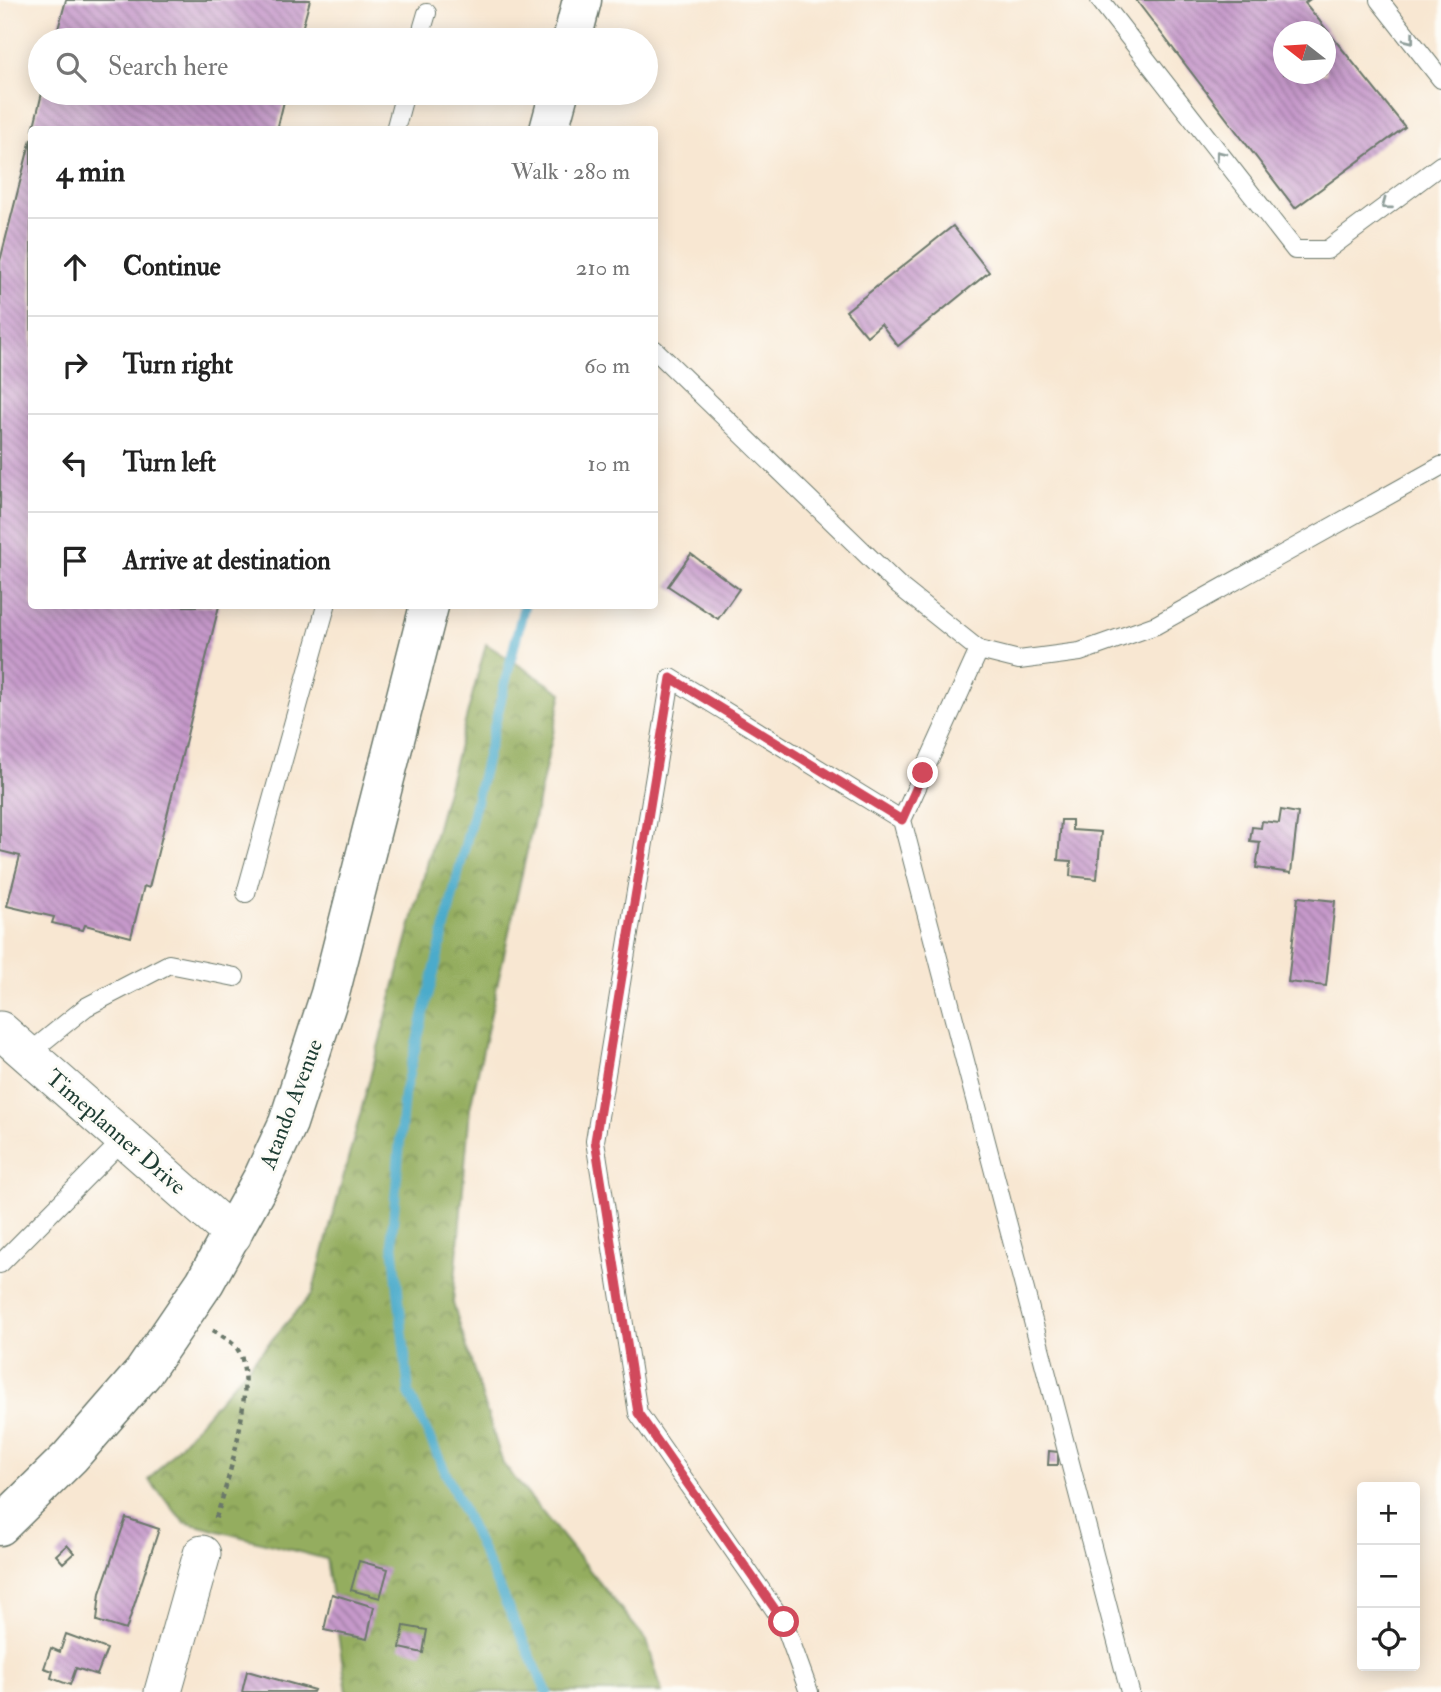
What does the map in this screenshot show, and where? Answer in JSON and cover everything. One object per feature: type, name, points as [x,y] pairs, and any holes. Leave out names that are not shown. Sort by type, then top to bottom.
[{"type":"main road","points":[[575,28],[582,0]]},
{"type":"main road","points":[[550,126],[556,105]]},
{"type":"main road","name":"Atando Avenue","points":[[0,1526],[106,1416],[143,1373],[186,1312],[233,1235],[288,1123],[330,994],[428,609]]},
{"type":"street","name":"Timeplanner Drive","points":[[0,1030],[233,1235]]},
{"type":"street","points":[[163,1692],[202,1554]]},
{"type":"lane","points":[[1100,0],[1295,250],[1327,250],[1441,165]]},
{"type":"lane","points":[[1379,0],[1441,79]]},
{"type":"lane","points":[[423,28],[427,13]]},
{"type":"lane","points":[[396,126],[402,105]]},
{"type":"lane","points":[[658,353],[899,586],[979,650],[1019,660],[1080,652],[1156,625],[1441,466]]},
{"type":"lane","points":[[247,893],[325,609]]},
{"type":"lane","points":[[979,650],[902,820],[1130,1692]]},
{"type":"lane","points":[[809,1692],[784,1622],[638,1413],[595,1141],[671,678],[902,820]]},
{"type":"lane","points":[[28,1054],[86,1007],[170,964],[235,977]]},
{"type":"lane","points":[[0,1264],[124,1139]]},
{"type":"path","points":[[186,1312],[238,1348],[244,1363],[247,1390],[217,1514],[202,1554]]},
{"type":"green space","points":[[486,644],[562,693],[470,1108],[453,1303],[503,1464],[647,1641],[662,1692],[347,1692],[326,1559],[184,1522],[149,1480],[312,1294]]},
{"type":"building","points":[[66,0],[310,0],[302,28],[58,28]]},
{"type":"building","points":[[1136,0],[1309,0],[1305,3],[1320,21],[1273,21],[1273,84],[1336,84],[1336,41],[1405,127],[1295,208]]},
{"type":"building","points":[[39,105],[283,105],[278,126],[34,126]]},
{"type":"building","points":[[28,151],[28,609],[218,609],[149,888],[144,886],[131,937],[85,925],[83,930],[52,923],[54,917],[7,906],[20,856],[0,851],[0,261]]},
{"type":"building","points":[[953,226],[989,272],[898,346],[881,324],[867,336],[846,311]]},
{"type":"building","points":[[691,554],[739,589],[718,619],[668,586]]},
{"type":"building","points":[[1281,810],[1298,813],[1291,873],[1256,868],[1260,842],[1250,841],[1252,827],[1261,828],[1262,821],[1279,823]]},
{"type":"building","points":[[1061,820],[1072,820],[1072,830],[1101,832],[1097,879],[1070,876],[1071,861],[1058,860]]},
{"type":"building","points":[[1298,897],[1335,901],[1326,986],[1288,982]]},
{"type":"building","points":[[1049,1451],[1058,1452],[1058,1465],[1048,1465]]},
{"type":"building","points":[[126,1518],[159,1529],[126,1630],[97,1621],[100,1593]]},
{"type":"building","points":[[67,1545],[74,1553],[63,1563],[56,1555]]},
{"type":"building","points":[[359,1561],[388,1569],[380,1598],[351,1590]]},
{"type":"building","points":[[332,1594],[374,1607],[367,1639],[324,1630]]},
{"type":"building","points":[[404,1626],[427,1630],[423,1653],[400,1648]]},
{"type":"building","points":[[66,1634],[107,1649],[97,1675],[76,1668],[70,1685],[51,1678],[53,1671],[44,1668],[51,1648],[60,1652]]},
{"type":"building","points":[[247,1671],[314,1690],[242,1692]]},
{"type":"waterway","points":[[523,609],[404,1094],[392,1234],[409,1393],[547,1692]]},
{"type":"route","points":[[784,1622],[638,1413],[595,1141],[671,678],[902,820],[923,773]]}]
